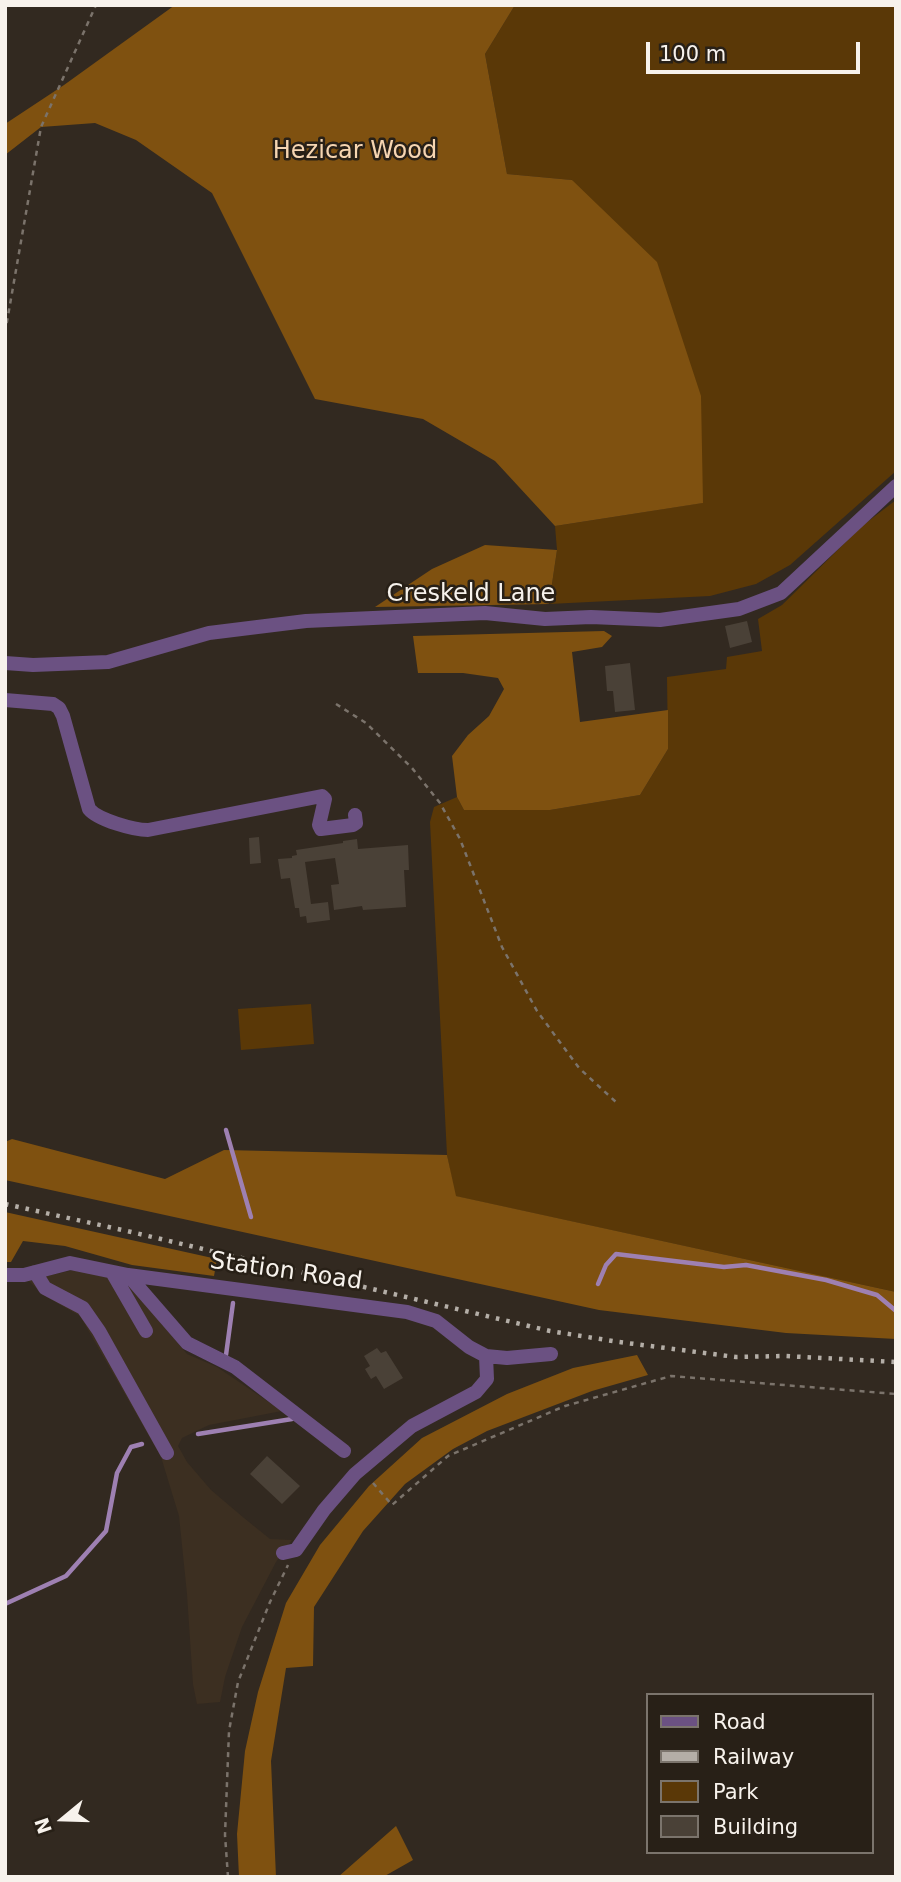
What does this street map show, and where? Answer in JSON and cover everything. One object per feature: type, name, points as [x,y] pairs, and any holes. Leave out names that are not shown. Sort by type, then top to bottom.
[{"type":"street","name":"Creskeld Lane","points":[[5,663],[33,665],[108,662],[209,633],[306,621],[485,613],[545,619],[591,617],[660,620],[739,609],[781,593],[896,486]]},
{"type":"street","points":[[5,700],[53,704],[59,708],[89,808],[99,817],[136,829],[148,830],[322,796],[325,799],[321,829],[353,825],[356,823],[355,815]]},
{"type":"street","name":"Station Road","points":[[5,1275],[23,1275],[70,1263],[128,1275],[407,1312],[436,1321],[469,1347],[486,1356]]},
{"type":"street","points":[[35,1272],[45,1288],[83,1308],[166,1453]]},
{"type":"street","points":[[112,1272],[146,1331]]},
{"type":"street","points":[[128,1275],[187,1343],[235,1367],[344,1451]]},
{"type":"street","points":[[290,1551],[355,1474],[412,1426],[476,1392],[487,1379],[486,1356],[507,1359],[551,1354]]},
{"type":"path","points":[[5,333],[41,127],[96,5]]},
{"type":"path","points":[[336,704],[366,723],[412,768],[440,803],[460,839],[502,947],[537,1011],[579,1068],[617,1103]]},
{"type":"path","points":[[373,1483],[392,1505],[449,1456],[565,1406],[671,1376],[896,1394]]},
{"type":"path","points":[[228,1877],[225,1835],[229,1731],[238,1682],[290,1551]]},
{"type":"shaded area","points":[[74,1270],[124,1279],[187,1354],[217,1367],[282,1411],[209,1425],[182,1438],[178,1446],[187,1462],[211,1490],[244,1518],[270,1539],[292,1540],[276,1562],[242,1627],[225,1677],[220,1702],[197,1704],[179,1516],[161,1457],[80,1316],[43,1295],[28,1280]]},
{"type":"green space","name":"Hezicar Wood","points":[[175,5],[515,5],[485,54],[507,174],[572,180],[657,262],[701,396],[703,503],[555,526],[495,461],[423,419],[315,399],[212,193],[136,140],[95,123],[41,127],[5,155],[5,124]]},
{"type":"green space","points":[[515,5],[896,5],[896,471],[790,565],[756,584],[710,596],[549,604],[557,550],[555,526],[702,503],[572,180],[507,174],[485,54]]},
{"type":"green space","points":[[896,500],[896,1292],[455,1196],[447,1155],[430,822],[434,807],[457,797],[464,810],[550,810],[640,795],[668,749],[667,677],[726,669],[727,657],[762,651],[758,619],[782,605],[862,526]]},
{"type":"green space","points":[[485,545],[557,550],[549,604],[375,607],[432,569]]},
{"type":"green space","points":[[604,631],[612,636],[602,647],[572,652],[580,722],[668,710],[668,749],[640,795],[550,810],[464,810],[457,797],[452,756],[468,735],[489,716],[504,689],[498,678],[463,673],[418,673],[413,636]]},
{"type":"green space","points":[[311,1004],[314,1044],[241,1050],[238,1009]]},
{"type":"green space","points":[[12,1139],[165,1179],[224,1150],[447,1155],[456,1196],[896,1292],[896,1339],[786,1333],[599,1310],[5,1180],[5,1142]]},
{"type":"green space","points":[[5,1212],[217,1259],[214,1276],[132,1265],[65,1246],[23,1241],[11,1262],[5,1262]]},
{"type":"green space","points":[[637,1355],[648,1375],[592,1391],[487,1431],[453,1449],[405,1484],[363,1531],[314,1607],[313,1666],[286,1668],[271,1761],[276,1877],[239,1877],[237,1834],[245,1751],[258,1692],[286,1603],[320,1545],[369,1486],[422,1438],[507,1394],[573,1368]]},
{"type":"green space","points":[[396,1826],[413,1860],[383,1877],[338,1877]]},
{"type":"building","points":[[747,621],[752,642],[730,648],[725,626]]},
{"type":"building","points":[[630,663],[635,710],[615,712],[613,691],[607,691],[605,666]]},
{"type":"building","points":[[259,837],[261,863],[250,864],[249,838]]},
{"type":"building","points":[[357,839],[358,849],[408,845],[409,870],[404,870],[406,907],[363,910],[362,906],[334,910],[331,885],[339,884],[335,858],[305,862],[311,904],[328,902],[330,920],[307,923],[306,916],[300,917],[299,908],[295,908],[290,878],[281,879],[278,859],[292,858],[297,855],[296,850]]},
{"type":"building","points":[[377,1348],[381,1353],[386,1351],[403,1378],[384,1389],[376,1376],[371,1379],[365,1369],[370,1366],[364,1356]]},
{"type":"building","points":[[267,1456],[300,1486],[282,1504],[250,1474]]},
{"type":"waterway","points":[[226,1130],[251,1217]]},
{"type":"waterway","points":[[598,1284],[606,1265],[616,1254],[724,1267],[746,1265],[826,1280],[877,1295],[896,1311]]},
{"type":"waterway","points":[[226,1355],[233,1303]]},
{"type":"waterway","points":[[198,1434],[292,1419]]},
{"type":"waterway","points":[[5,1604],[66,1576],[106,1531],[117,1473],[131,1447],[142,1444]]},
{"type":"railway","points":[[5,1204],[550,1331],[736,1357],[785,1356],[896,1362]]}]
